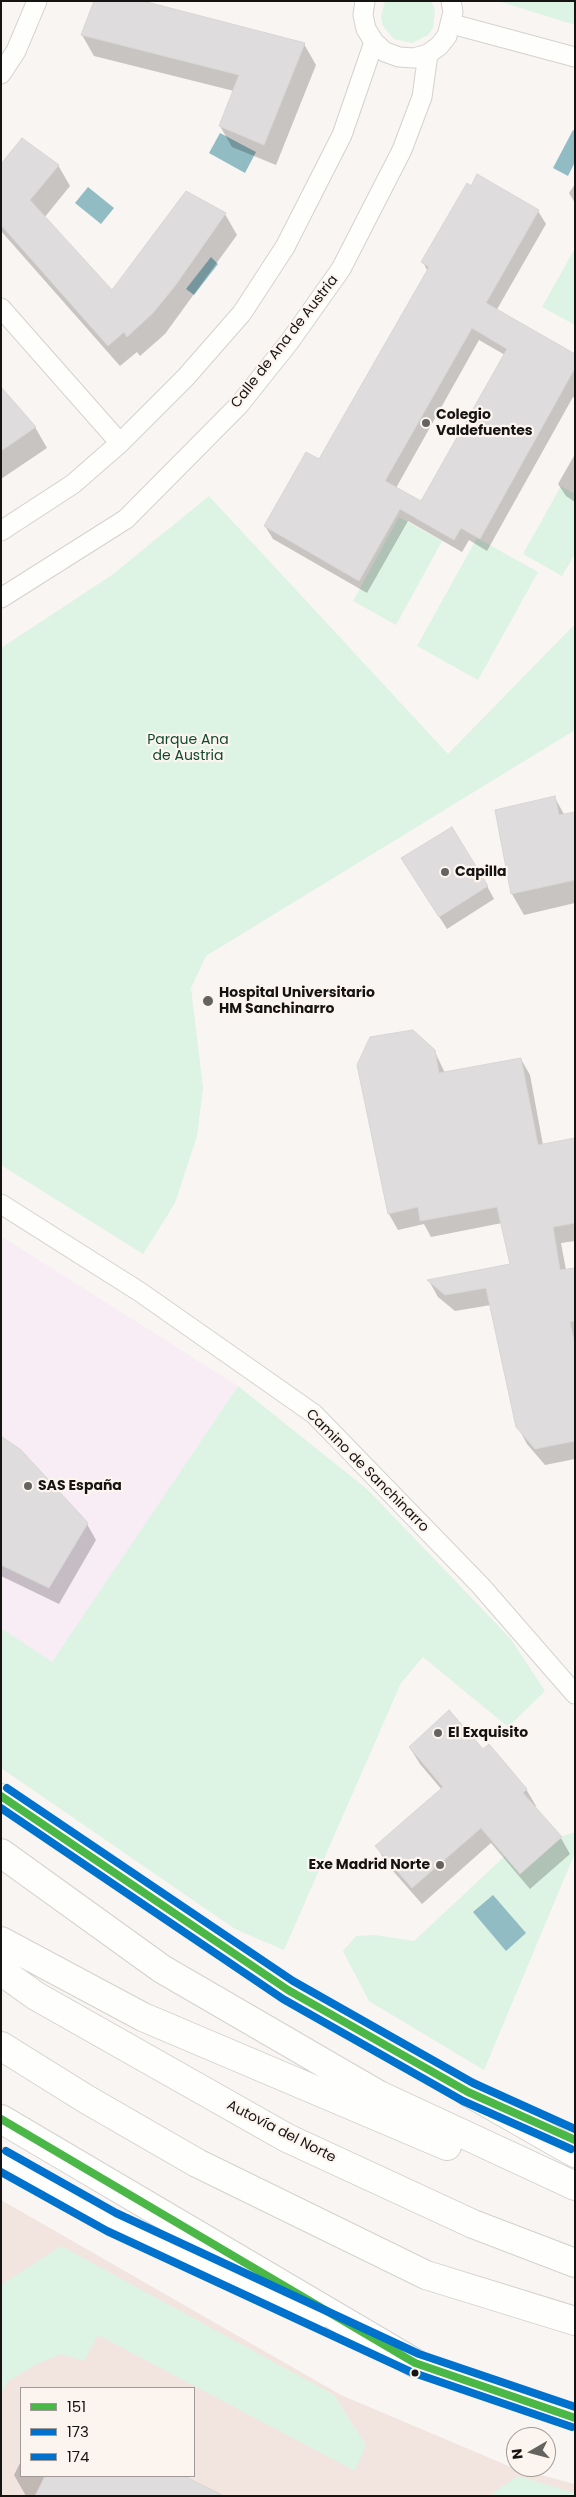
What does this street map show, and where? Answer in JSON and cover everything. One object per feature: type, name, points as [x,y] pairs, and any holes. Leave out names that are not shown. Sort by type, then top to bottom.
[{"type":"highway","points":[[1,1854],[162,1969],[380,2095],[575,2186]]},
{"type":"highway","points":[[1,1941],[143,2017],[483,2162],[575,2194]]},
{"type":"highway","name":"Autovía del Norte","points":[[1,1971],[36,1996],[287,2138],[473,2224],[575,2263]]},
{"type":"highway","points":[[1,2046],[86,2099],[196,2163],[426,2275],[575,2321]]},
{"type":"highway","points":[[468,2092],[575,2153]]},
{"type":"highway","points":[[1,2119],[415,2364]]},
{"type":"street","points":[[1,74],[16,52],[37,1]]},
{"type":"street","points":[[365,1],[363,16],[366,30],[374,42],[385,52],[399,57],[414,58],[428,54],[439,46],[447,36],[452,24],[453,12],[451,1]]},
{"type":"street","points":[[452,24],[575,57]]},
{"type":"street","points":[[1,531],[72,484],[120,443],[186,377],[242,313],[285,247],[342,135],[374,42]]},
{"type":"street","name":"Calle de Ana de Austria","points":[[1,598],[126,519],[239,404],[290,341],[341,269],[402,150],[422,97],[428,54]]},
{"type":"street","points":[[1,308],[120,443]]},
{"type":"street","name":"Camino de Sanchinarro","points":[[1,1204],[140,1292],[314,1414],[480,1585],[575,1694]]},
{"type":"street","points":[[1,1796],[288,1990],[468,2092],[575,2140]]},
{"type":"street","points":[[1,2160],[112,2222],[415,2364],[575,2418]]},
{"type":"shaded area","points":[[1,1236],[238,1386],[52,1663],[1,1628]]},
{"type":"shaded area","points":[[1,2200],[341,2395],[506,2465],[506,2477],[549,2477],[575,2484],[575,2496],[1,2496]]},
{"type":"green space","points":[[385,1],[431,1],[435,10],[433,28],[428,35],[412,43],[394,39],[383,26],[381,17]]},
{"type":"green space","points":[[498,1],[575,1],[575,25]]},
{"type":"green space","points":[[575,248],[575,325],[542,307]]},
{"type":"green space","points":[[561,486],[575,494],[575,554],[562,576],[523,554]]},
{"type":"green space","name":"Parque Ana de Austria","points":[[209,496],[448,754],[575,624],[575,730],[206,956],[191,988],[203,1088],[197,1136],[175,1203],[143,1254],[1,1165],[1,648],[112,575]]},
{"type":"green space","points":[[399,517],[442,541],[396,625],[353,601]]},
{"type":"green space","points":[[477,538],[538,572],[478,680],[417,646]]},
{"type":"green space","points":[[238,1386],[367,1489],[510,1638],[545,1691],[508,1727],[423,1657],[401,1683],[284,1950],[235,1929],[1,1768],[1,1628],[52,1662]]},
{"type":"green space","points":[[575,1832],[575,1853],[484,2070],[369,2001],[343,1951],[356,1936],[375,1935],[414,1941],[505,1856]]},
{"type":"green space","points":[[61,2246],[334,2395],[366,2445],[355,2471],[98,2335],[84,2361],[61,2354],[35,2365],[8,2381],[1,2394],[1,2285]]},
{"type":"green space","points":[[516,2477],[521,2477],[575,2493],[575,2496],[493,2496],[494,2492]]},
{"type":"water","points":[[573,130],[575,131],[575,162],[568,176],[553,168]]},
{"type":"water","points":[[220,133],[256,152],[245,173],[209,153]]},
{"type":"water","points":[[88,187],[114,208],[101,224],[75,203]]},
{"type":"water","points":[[211,257],[218,264],[194,295],[186,289]]},
{"type":"water","points":[[493,1895],[526,1933],[506,1951],[473,1912]]},
{"type":"building","points":[[94,1],[143,1],[305,43],[264,145],[219,126],[239,75],[81,35]]},
{"type":"building","points":[[22,138],[59,165],[30,200],[112,290],[186,191],[226,213],[175,286],[153,313],[127,337],[124,332],[108,346],[1,225],[1,164]]},
{"type":"building","points":[[477,174],[539,210],[486,303],[575,354],[575,368],[480,539],[461,528],[454,540],[400,509],[359,581],[264,526],[306,452],[319,459],[429,267],[421,262],[467,183],[471,186]],"holes":[[[472,328],[507,349],[421,501],[385,481]]]},
{"type":"building","points":[[1,387],[36,427],[1,451]]},
{"type":"building","points":[[555,796],[559,815],[575,812],[575,880],[511,894],[495,810]]},
{"type":"building","name":"Capilla","points":[[452,827],[488,886],[439,917],[401,858]]},
{"type":"building","points":[[413,1030],[435,1050],[439,1073],[521,1058],[538,1145],[575,1138],[575,1223],[553,1227],[560,1270],[575,1268],[575,1321],[570,1322],[575,1346],[575,1441],[535,1449],[516,1427],[486,1288],[445,1295],[427,1280],[510,1264],[497,1207],[420,1221],[418,1207],[388,1214],[357,1065],[370,1037]]},
{"type":"building","name":"SAS España","points":[[1,1436],[21,1450],[88,1523],[49,1588],[1,1565]]},
{"type":"building","points":[[449,1710],[483,1749],[489,1744],[527,1789],[523,1793],[562,1837],[520,1874],[481,1828],[412,1888],[375,1846],[443,1787],[409,1747]]},
{"type":"building","points":[[44,2477],[186,2477],[224,2496],[35,2496]]},
{"type":"transit line","name":"174","points":[[7,1788],[293,1981],[473,2083],[575,2129]]},
{"type":"transit line","name":"151","points":[[1,1796],[288,1990],[468,2092],[575,2140]]},
{"type":"transit line","name":"173","points":[[1,1808],[283,1999],[463,2101],[571,2149]]},
{"type":"transit line","name":"151","points":[[1,2119],[415,2363],[575,2418]]},
{"type":"transit line","name":"174","points":[[6,2151],[116,2213],[419,2354],[575,2407]]},
{"type":"transit line","name":"173","points":[[1,2172],[107,2231],[411,2372],[572,2427]]},
{"type":"place","name":"Colegio Valdefuentes","points":[[426,423]]},
{"type":"place","name":"Capilla","points":[[445,872]]},
{"type":"place","name":"Hospital Universitario HM Sanchinarro","points":[[208,1001]]},
{"type":"place","name":"SAS España","points":[[28,1486]]},
{"type":"place","name":"El Exquisito","points":[[438,1733]]},
{"type":"place","name":"Exe Madrid Norte","points":[[440,1865]]}]
